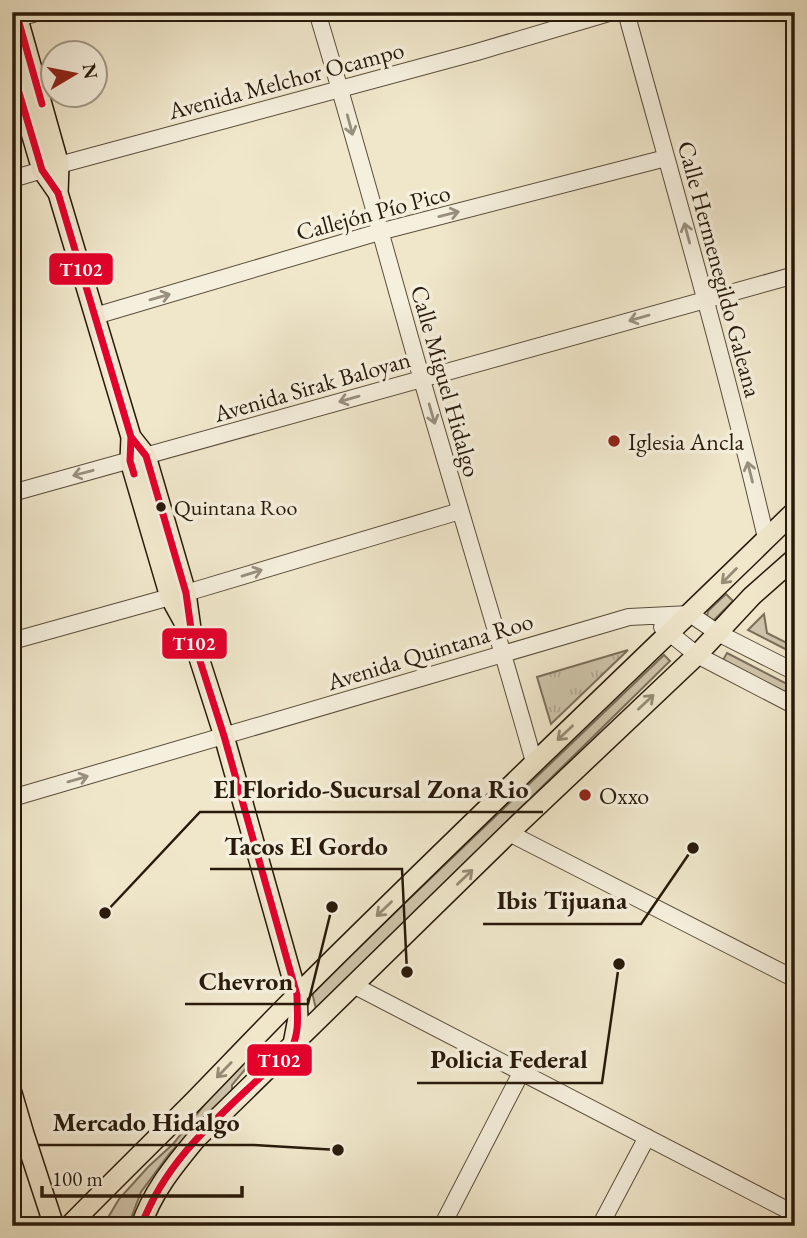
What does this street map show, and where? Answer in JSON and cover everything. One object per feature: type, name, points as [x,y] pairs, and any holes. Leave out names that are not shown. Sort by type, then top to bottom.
[{"type":"main road","points":[[17,15],[50,168]]},
{"type":"main road","points":[[12,68],[50,168],[178,595],[224,736],[297,995],[298,1018],[293,1044]]},
{"type":"main road","points":[[69,1226],[297,995],[795,511]]},
{"type":"main road","points":[[752,596],[766,561],[766,538]]},
{"type":"main road","points":[[141,1226],[166,1175],[196,1139],[509,833],[697,655],[752,596],[795,558]]},
{"type":"main road","points":[[12,1093],[18,1135],[54,1226]]},
{"type":"main road","points":[[87,1226],[96,1200]]},
{"type":"street","points":[[17,15],[40,12]]},
{"type":"street","name":"Calle Miguel Hidalgo","points":[[317,12],[534,762]]},
{"type":"street","name":"Avenida Melchor Ocampo","points":[[12,179],[477,52],[612,12]]},
{"type":"street","name":"Calle Hermenegildo Galeana","points":[[626,12],[705,299],[766,538]]},
{"type":"street","name":"Callejón Pío Pico","points":[[94,316],[380,232],[666,158]]},
{"type":"street","name":"Avenida Sirak Baloyan","points":[[12,493],[795,275]]},
{"type":"street","points":[[12,641],[460,511]]},
{"type":"street","points":[[690,614],[718,633],[795,672]]},
{"type":"street","name":"Avenida Quintana Roo","points":[[12,798],[629,617],[690,614]]},
{"type":"street","points":[[649,615],[697,655],[795,706]]},
{"type":"street","points":[[509,833],[795,979]]},
{"type":"street","points":[[353,985],[795,1214]]},
{"type":"street","points":[[442,1226],[522,1073]]},
{"type":"street","points":[[600,1226],[647,1137]]},
{"type":"green space","points":[[726,594],[733,601],[714,620],[710,619],[707,616],[708,611]]},
{"type":"green space","points":[[764,614],[767,633],[795,647],[795,654],[748,630]]},
{"type":"green space","points":[[628,650],[551,724],[537,677]]},
{"type":"green space","points":[[727,653],[795,688],[795,697],[723,660]]},
{"type":"green space","points":[[664,655],[670,661],[316,1009],[312,992]]},
{"type":"green space","points":[[255,1053],[257,1055],[232,1085],[232,1091],[170,1153],[141,1192],[128,1226],[103,1226],[119,1199],[173,1144],[221,1084]]},
{"type":"transit line","name":"T102","points":[[16,12],[38,90]]},
{"type":"transit line","name":"T102","points":[[12,69],[42,170],[58,193],[131,437],[130,461],[134,474]]},
{"type":"transit line","name":"T102","points":[[131,437],[146,456],[186,593],[192,636],[224,736],[297,995],[298,1015],[292,1047],[188,1148],[162,1184],[141,1226]]},
{"type":"place","name":"Iglesia Ancla","points":[[614,441]]},
{"type":"place","name":"Quintana Roo","points":[[161,507]]},
{"type":"place","name":"Oxxo","points":[[585,795]]},
{"type":"place","name":"Ibis Tijuana","points":[[693,848]]},
{"type":"place","name":"Chevron","points":[[332,907]]},
{"type":"place","name":"El Florido-Sucursal Zona Rio","points":[[105,913]]},
{"type":"place","name":"Policia Federal","points":[[619,964]]},
{"type":"place","name":"Tacos El Gordo","points":[[407,972]]},
{"type":"place","name":"Mercado Hidalgo","points":[[338,1150]]}]
